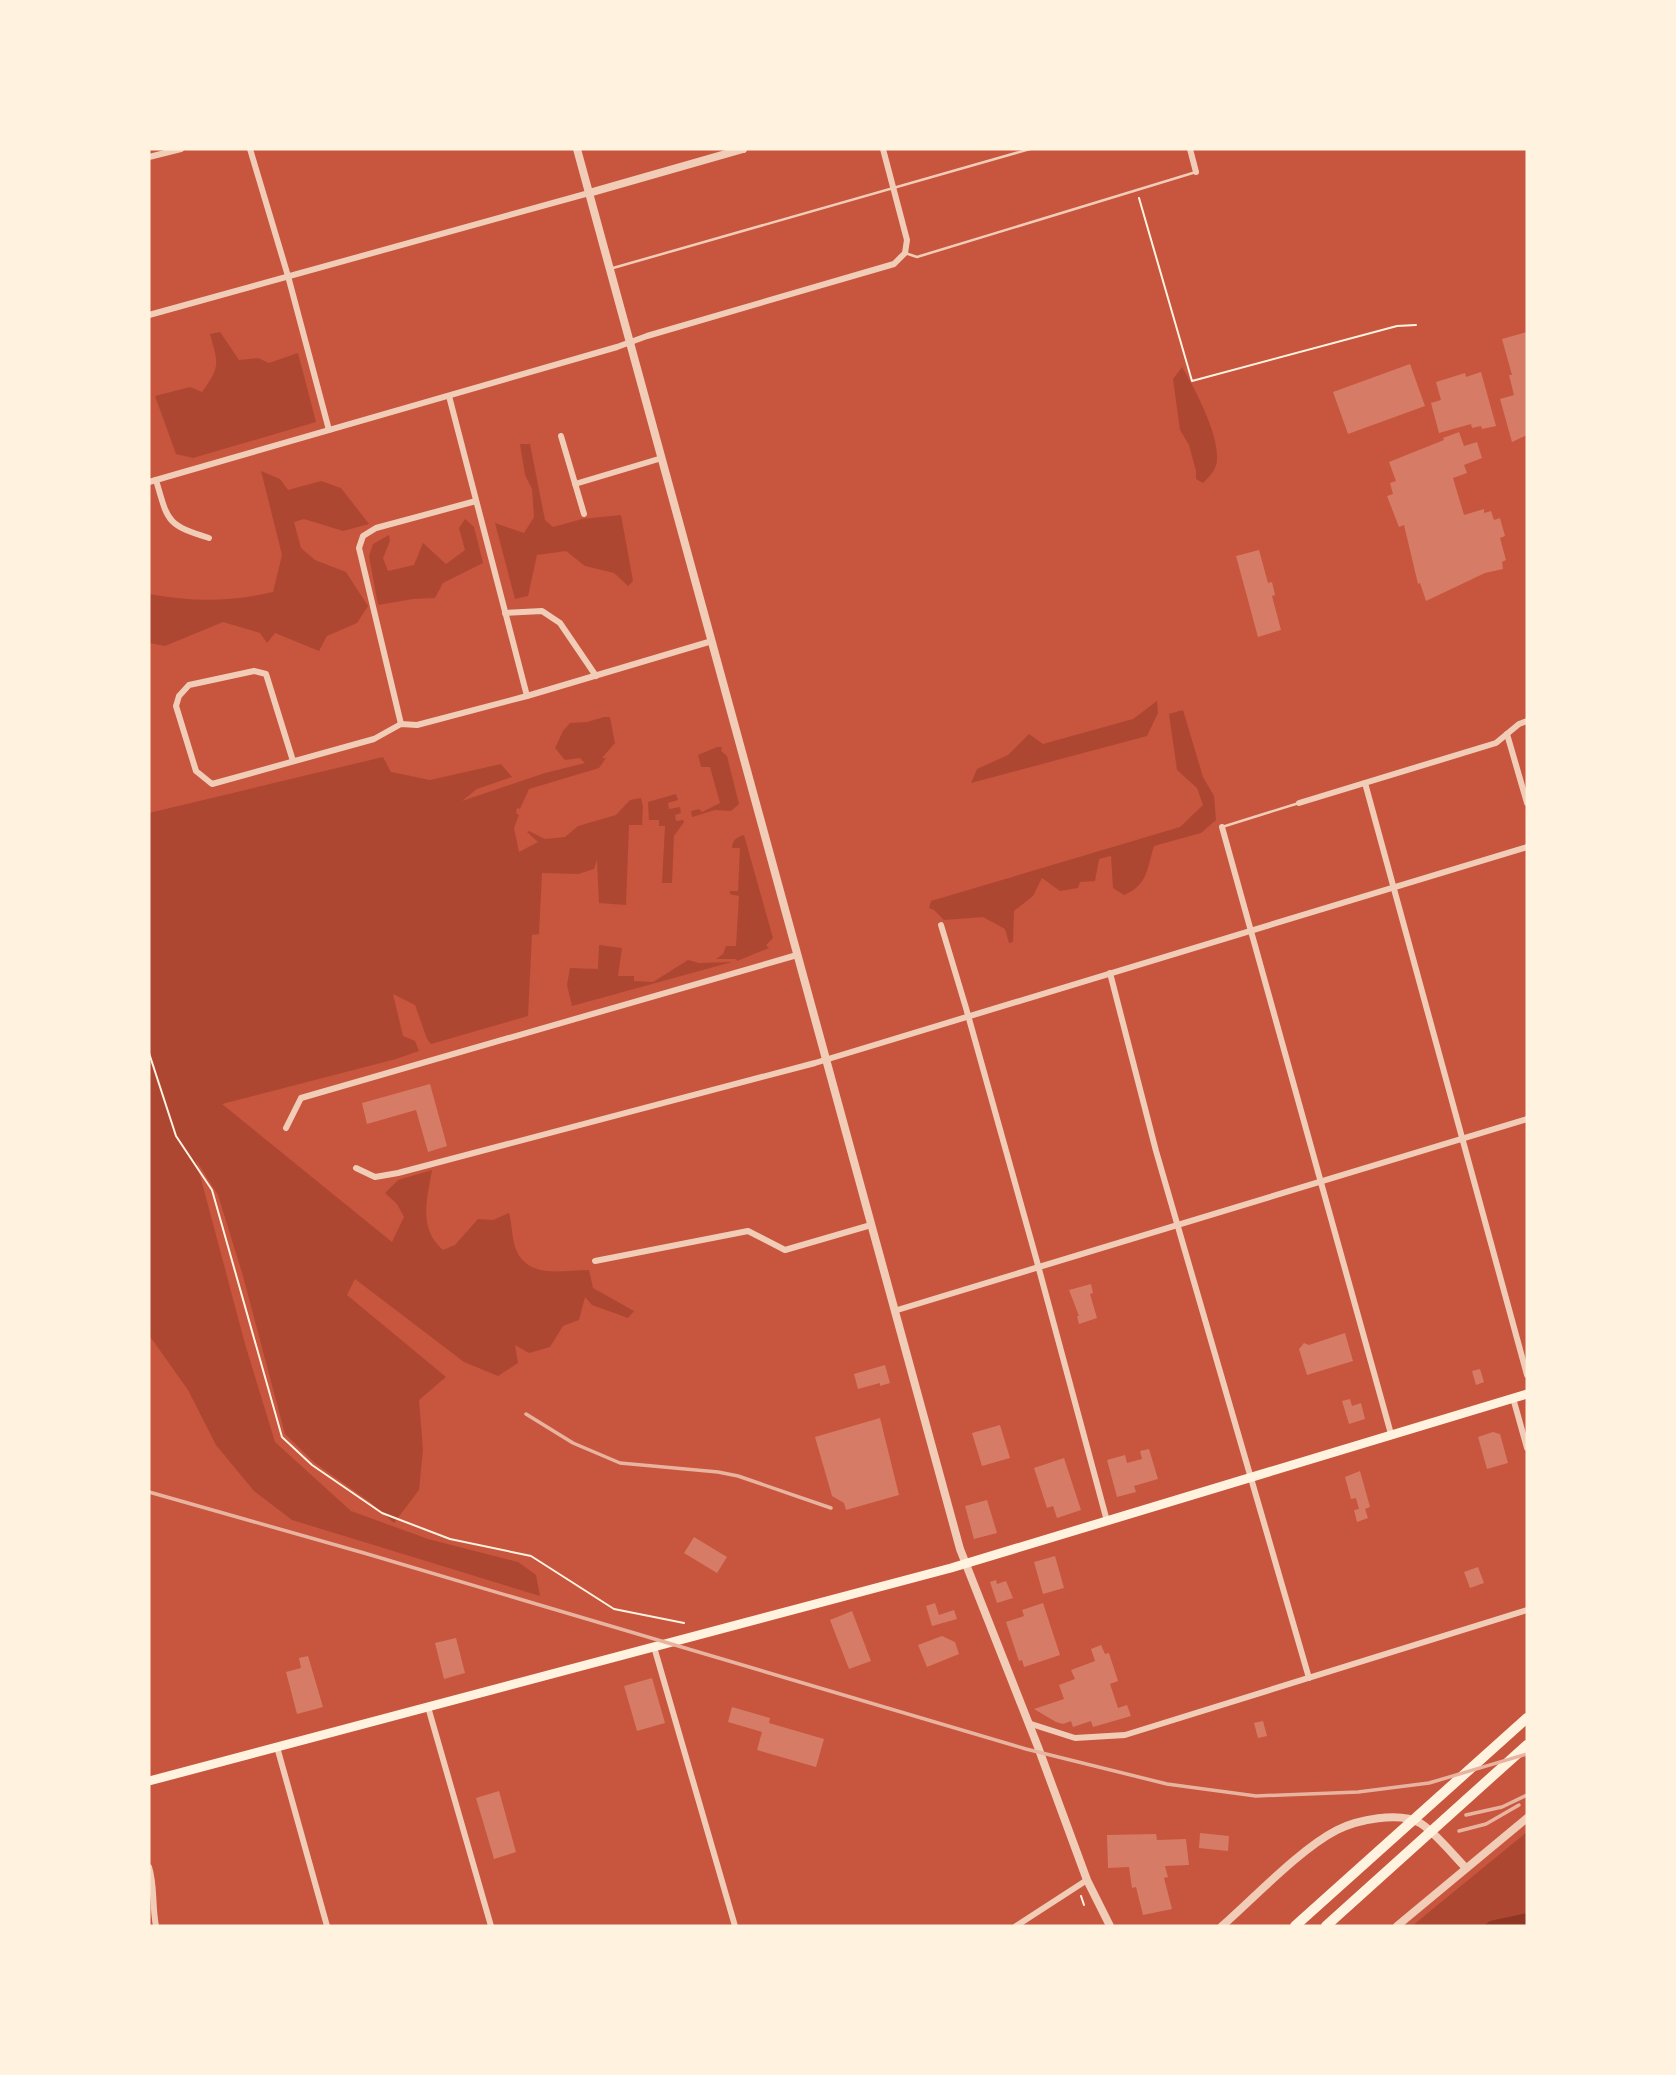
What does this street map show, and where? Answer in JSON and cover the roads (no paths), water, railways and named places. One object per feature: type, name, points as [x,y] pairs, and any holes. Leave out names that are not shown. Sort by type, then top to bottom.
[{"type":"highway","points":[[1295,1926],[1527,1718]]},
{"type":"highway","points":[[1326,1926],[1527,1745]]},
{"type":"main road","points":[[149,1781],[965,1564],[1527,1394]]},
{"type":"street","points":[[149,157],[181,149]]},
{"type":"street","points":[[250,149],[288,276],[328,430]]},
{"type":"street","points":[[577,149],[965,1564],[1087,1880],[1110,1926]]},
{"type":"street","points":[[149,315],[743,149]]},
{"type":"street","points":[[209,538],[180,529],[167,517],[153,481],[894,264],[905,253],[907,240],[883,149]]},
{"type":"street","points":[[1190,149],[1196,172]]},
{"type":"street","points":[[449,396],[527,696]]},
{"type":"street","points":[[561,436],[584,514]]},
{"type":"street","points":[[575,484],[663,458]]},
{"type":"street","points":[[401,723],[359,548],[363,536],[376,528],[476,501]]},
{"type":"street","points":[[505,613],[542,611],[560,623],[596,676]]},
{"type":"street","points":[[293,761],[266,674],[254,671],[189,685],[179,696],[176,706],[196,771],[212,785],[374,739],[401,723],[417,725],[527,696],[712,641]]},
{"type":"street","points":[[1299,803],[1496,743],[1519,724],[1527,721]]},
{"type":"street","points":[[1507,734],[1527,803]]},
{"type":"street","points":[[1365,783],[1527,1375]]},
{"type":"street","points":[[1222,827],[1391,1434]]},
{"type":"street","points":[[356,1168],[375,1177],[398,1173],[826,1060],[1527,847]]},
{"type":"street","points":[[940,925],[1039,1267],[1107,1521]]},
{"type":"street","points":[[286,1128],[301,1098],[797,955]]},
{"type":"street","points":[[1110,973],[1178,1225],[1309,1678]]},
{"type":"street","points":[[894,1311],[1527,1119]]},
{"type":"street","points":[[595,1261],[748,1231],[785,1250],[871,1225]]},
{"type":"street","points":[[1513,1398],[1527,1448]]},
{"type":"street","points":[[1028,1723],[1075,1738],[1125,1735],[1527,1610]]},
{"type":"street","points":[[654,1647],[736,1926]]},
{"type":"street","points":[[428,1707],[491,1926]]},
{"type":"street","points":[[277,1747],[327,1926]]},
{"type":"street","points":[[1222,1926],[1310,1847],[1338,1829],[1378,1818],[1398,1816],[1420,1823],[1466,1868]]},
{"type":"street","points":[[1397,1926],[1527,1818]]},
{"type":"street","points":[[149,1867],[153,1880],[156,1926]]},
{"type":"street","points":[[1016,1926],[1087,1880]]},
{"type":"lane","points":[[610,269],[1030,149]]},
{"type":"lane","points":[[905,253],[917,257],[1196,172]]},
{"type":"lane","points":[[1222,827],[1299,803]]},
{"type":"railway","points":[[526,1414],[573,1443],[620,1463],[738,1476],[831,1508]]},
{"type":"railway","points":[[149,1492],[1026,1749],[1167,1784],[1256,1796],[1358,1792],[1429,1783],[1527,1754]]},
{"type":"railway","points":[[1466,1815],[1502,1807],[1527,1795]]},
{"type":"railway","points":[[1459,1831],[1486,1824],[1519,1805]]}]
